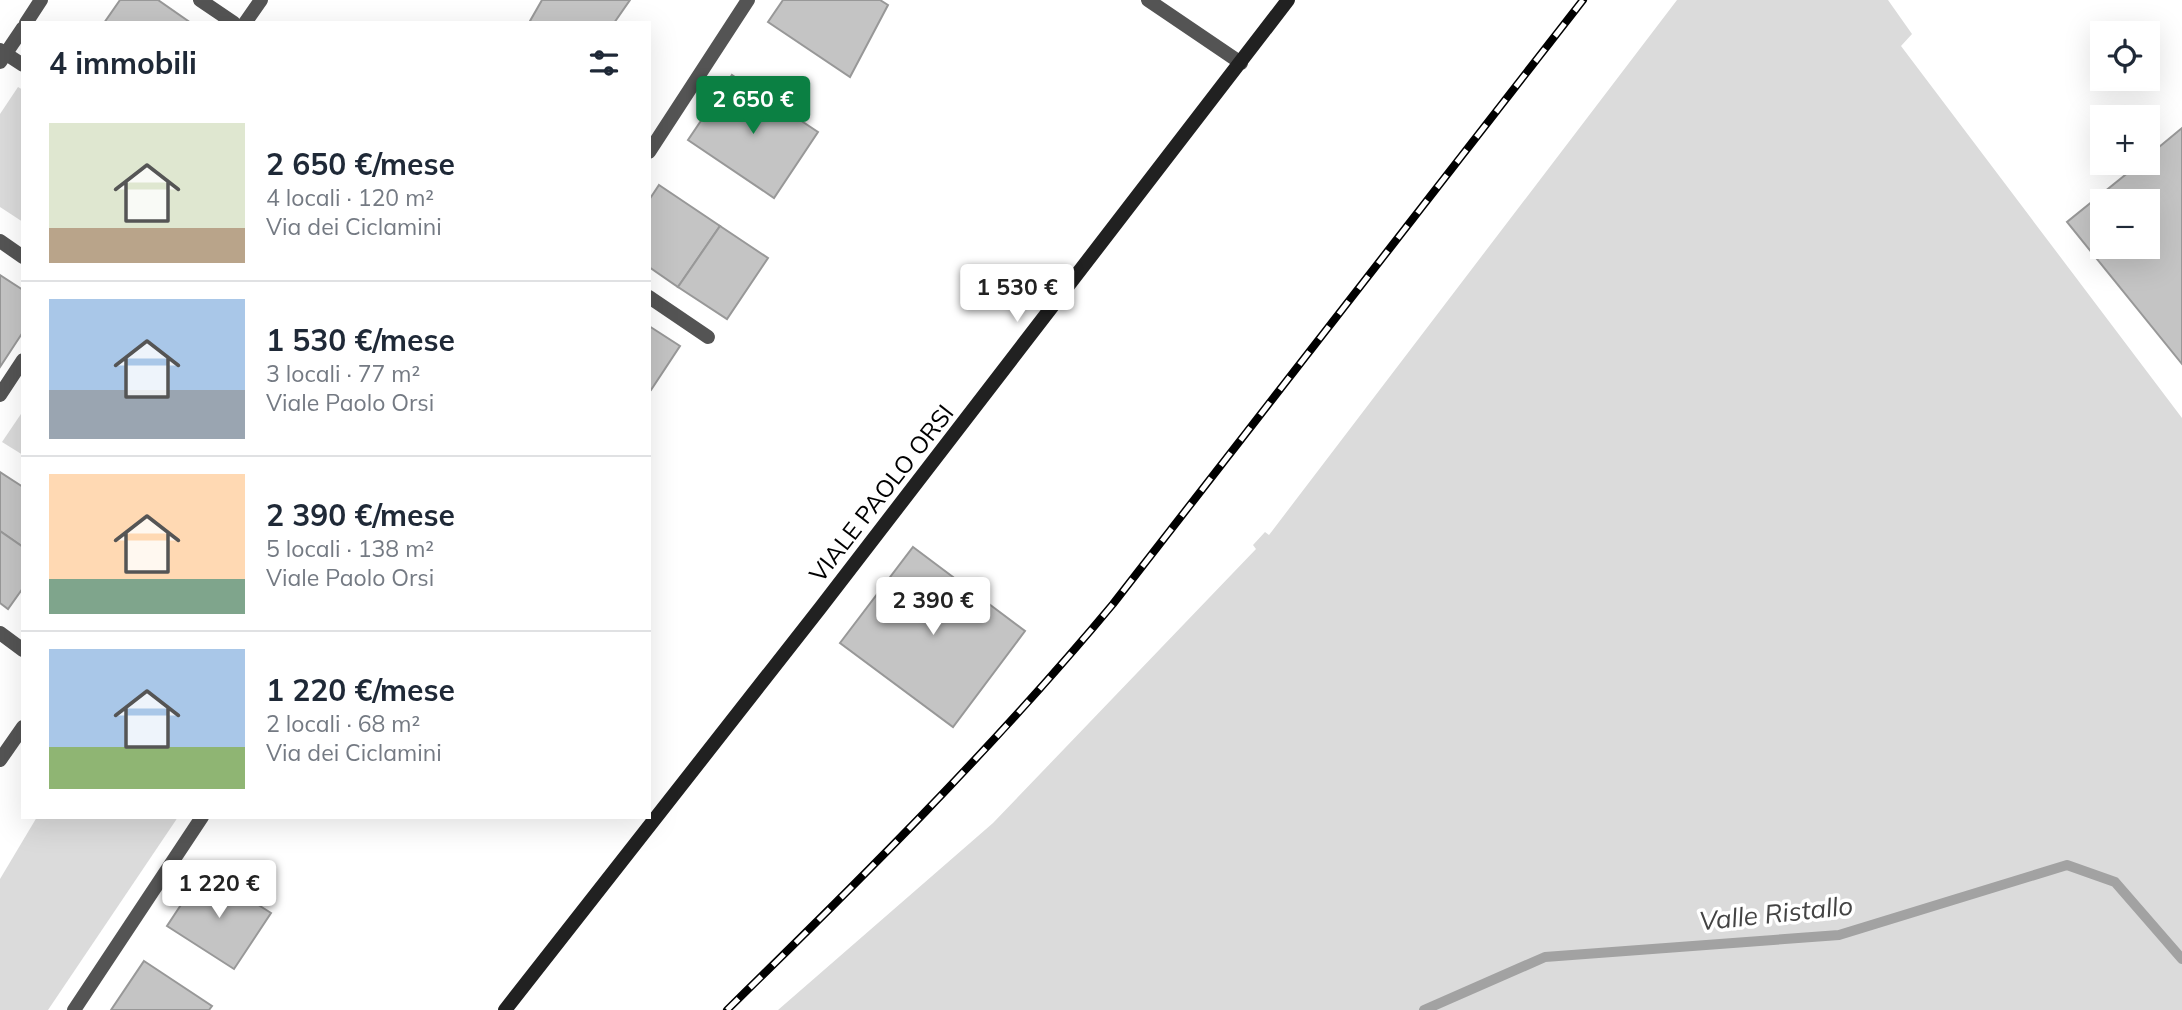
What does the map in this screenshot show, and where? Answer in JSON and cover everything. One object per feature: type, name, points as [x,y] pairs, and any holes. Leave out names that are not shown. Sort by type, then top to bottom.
[{"type":"main road","name":"VIALE PAOLO ORSI","points":[[505,1010],[821,607],[1288,0]]},
{"type":"street","points":[[27,21],[41,0]]},
{"type":"street","points":[[200,0],[231,21]]},
{"type":"street","points":[[246,21],[261,0]]},
{"type":"street","points":[[651,149],[748,0]]},
{"type":"street","points":[[1148,0],[1241,63]]},
{"type":"street","points":[[21,31],[2,55],[21,64]]},
{"type":"street","points":[[0,241],[21,256]]},
{"type":"street","points":[[651,298],[708,337]]},
{"type":"street","points":[[0,395],[21,363]]},
{"type":"street","points":[[0,633],[21,649]]},
{"type":"street","points":[[0,760],[21,730]]},
{"type":"street","points":[[74,1010],[201,819]]},
{"type":"shaded area","points":[[1677,0],[1888,0],[1912,34],[1901,46],[2182,418],[2182,1010],[778,1010],[993,823],[1256,549],[1253,545],[1265,532],[1269,535]]},
{"type":"shaded area","points":[[18,87],[21,89],[21,221],[0,207],[0,114]]},
{"type":"shaded area","points":[[21,414],[21,454],[2,442]]},
{"type":"shaded area","points":[[36,819],[177,819],[48,1010],[0,1010],[0,879]]},
{"type":"building","points":[[120,0],[158,0],[188,21],[105,21]]},
{"type":"building","points":[[542,0],[630,0],[615,21],[530,21]]},
{"type":"building","points":[[783,0],[880,0],[888,5],[850,77],[768,22]]},
{"type":"building","points":[[732,75],[818,132],[774,198],[688,140]]},
{"type":"building","points":[[2182,128],[2182,364],[2097,259],[2160,259],[2160,189],[2108,189],[2125,175],[2160,175],[2160,146]]},
{"type":"building","points":[[659,185],[720,226],[678,287],[651,268],[651,197]]},
{"type":"building","points":[[2090,203],[2090,250],[2067,222]]},
{"type":"building","points":[[720,226],[768,258],[727,319],[678,287]]},
{"type":"building","points":[[0,275],[21,289],[21,335],[0,367]]},
{"type":"building","points":[[651,327],[680,346],[651,390]]},
{"type":"building","points":[[0,472],[21,486],[21,546],[0,531]]},
{"type":"building","points":[[0,531],[21,546],[21,591],[8,609],[0,603]]},
{"type":"building","points":[[913,547],[1025,631],[953,727],[840,643]]},
{"type":"building","points":[[204,870],[271,913],[234,969],[167,926]]},
{"type":"building","points":[[144,961],[212,1006],[209,1010],[111,1010]]},
{"type":"waterway","name":"Valle Ristallo","points":[[1424,1010],[1545,957],[1839,935],[2067,865],[2115,882],[2182,959]]},
{"type":"railway","points":[[727,1010],[973,761],[1113,604],[1583,0]]}]
